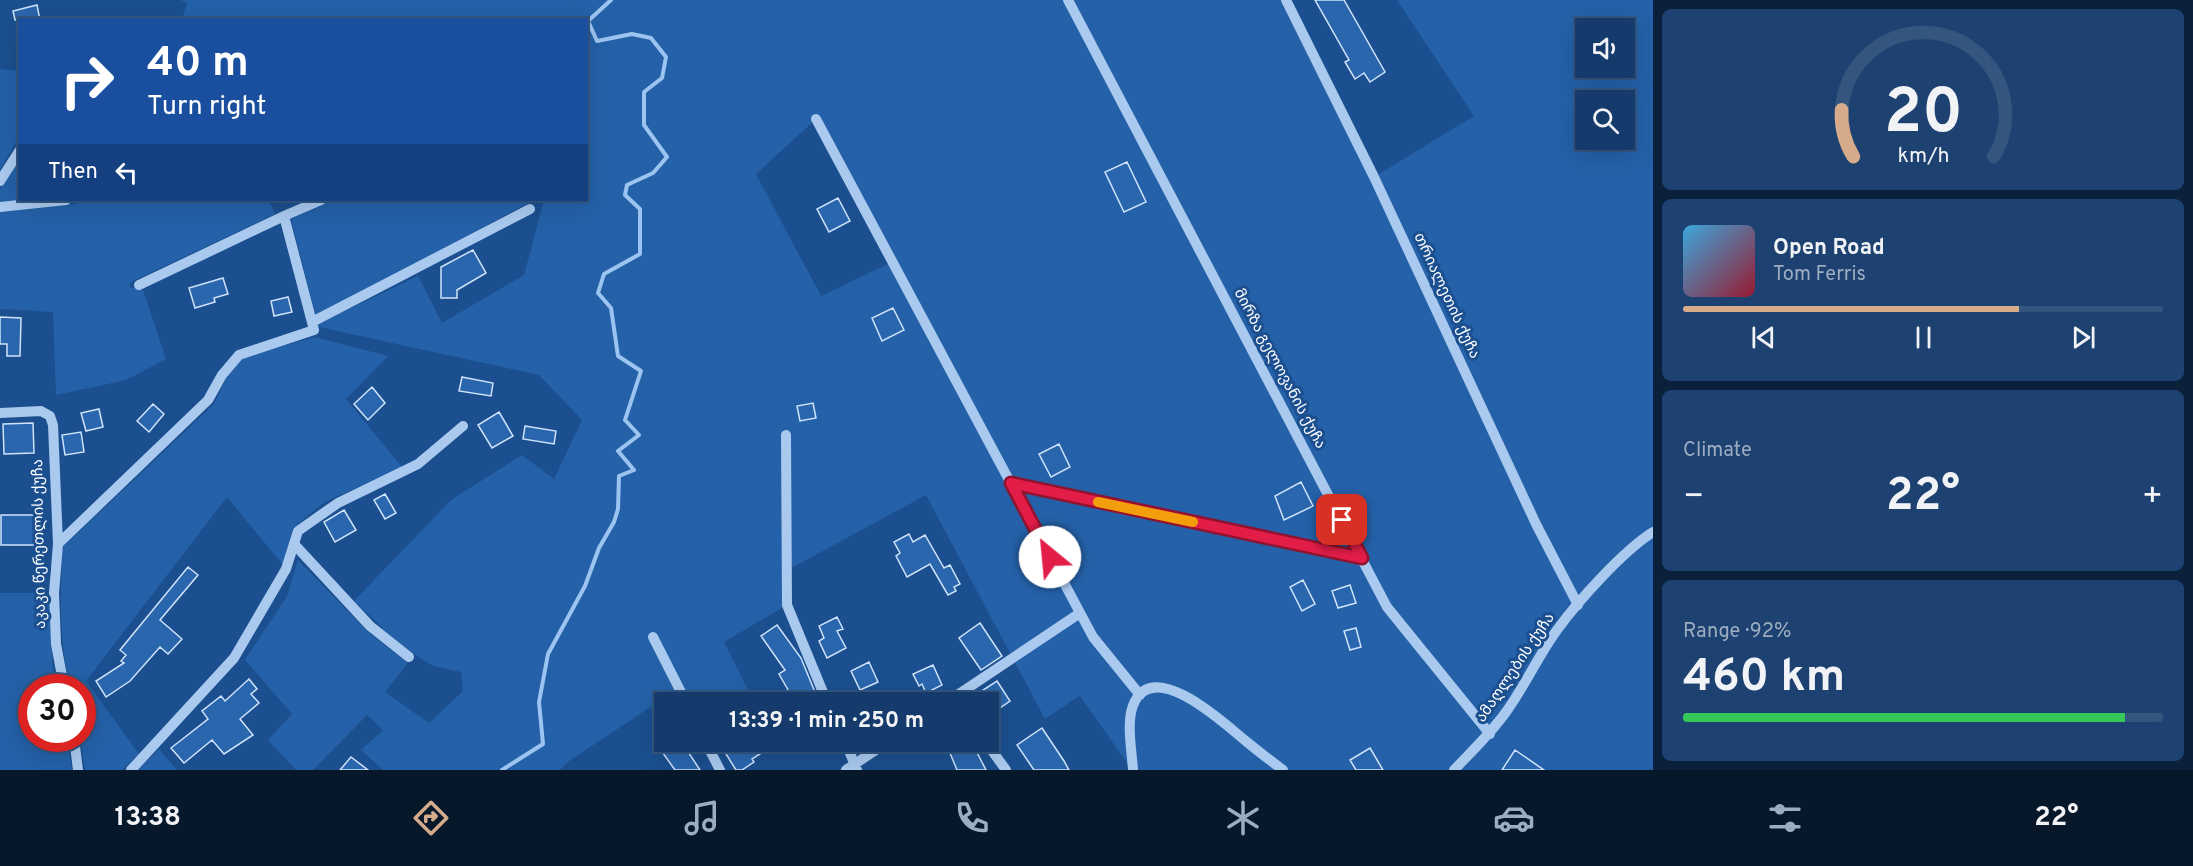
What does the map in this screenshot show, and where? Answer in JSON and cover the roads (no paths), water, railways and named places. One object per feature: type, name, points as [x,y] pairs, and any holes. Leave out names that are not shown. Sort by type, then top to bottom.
[{"type":"street","name":"მირზა გელოვანის ქუჩა","points":[[1068,0],[1387,607],[1490,734]]},
{"type":"street","name":"თრიალეთის ქუჩა","points":[[1286,0],[1374,177],[1536,524],[1578,605]]},
{"type":"street","points":[[816,119],[1093,637],[1140,695]]},
{"type":"street","points":[[0,181],[18,153]]},
{"type":"street","points":[[0,207],[57,201]]},
{"type":"street","points":[[139,285],[319,201]]},
{"type":"street","points":[[312,322],[530,209]]},
{"type":"street","points":[[58,544],[208,400],[222,375],[239,355],[314,330],[284,216]]},
{"type":"street","name":"აკაკი წერეთლის ქუჩა","points":[[0,413],[41,411],[50,416],[53,425],[58,544],[54,593],[56,644],[62,674]]},
{"type":"street","points":[[131,770],[234,658],[286,569],[298,531],[338,503],[418,464],[463,426]]},
{"type":"street","points":[[786,435],[787,605],[823,692]]},
{"type":"street","points":[[1011,483],[1362,558]]},
{"type":"street","name":"ამაღლების ქუჩა","points":[[1454,770],[1490,734],[1558,629],[1578,605],[1636,545],[1653,532]]},
{"type":"street","points":[[294,544],[370,626],[409,657]]},
{"type":"street","points":[[965,692],[1080,613]]},
{"type":"street","points":[[653,638],[681,692]]},
{"type":"street","points":[[1133,770],[1132,710],[1140,695],[1160,689],[1173,690],[1196,701],[1283,770]]},
{"type":"street","points":[[76,752],[78,770]]},
{"type":"street","points":[[711,752],[720,770]]},
{"type":"street","points":[[848,752],[853,768],[874,752]]},
{"type":"street","points":[[993,752],[1006,770]]},
{"type":"waterway","points":[[502,770],[543,744],[539,702],[548,654],[585,586],[599,548],[614,522],[618,509],[619,476],[634,470],[618,451],[639,435],[625,420],[641,371],[618,356],[611,308],[598,293],[604,274],[640,254],[640,209],[625,195],[627,185],[653,173],[667,157],[644,125],[644,92],[662,78],[666,57],[651,38],[632,34],[597,41],[588,21],[611,0]]}]
